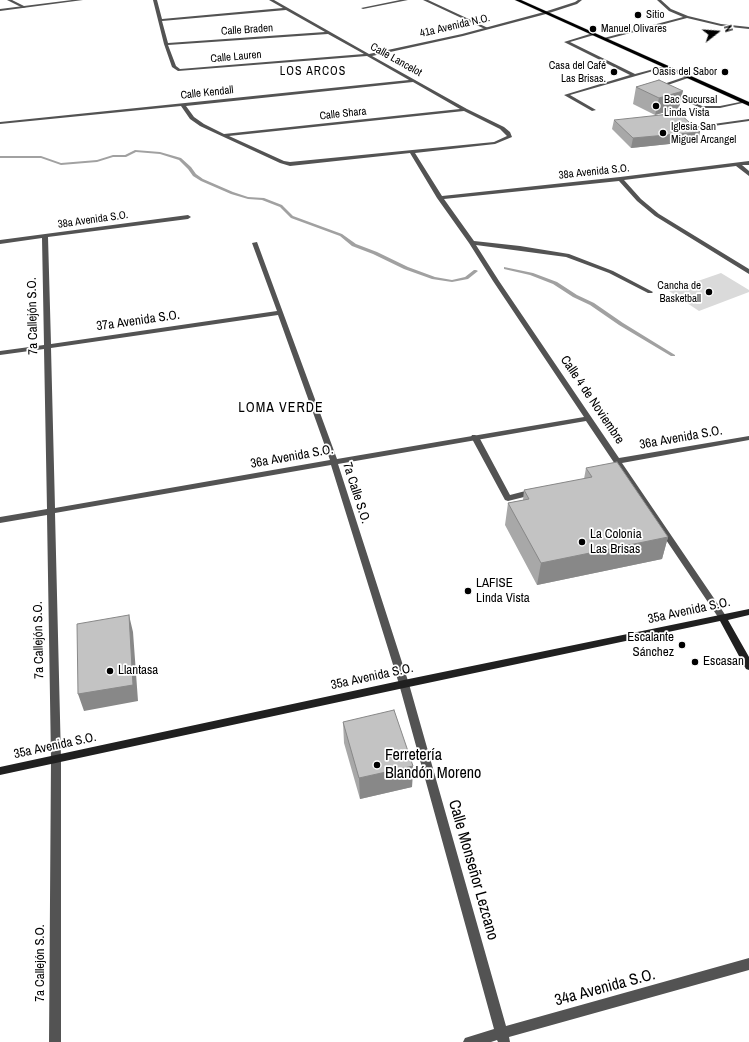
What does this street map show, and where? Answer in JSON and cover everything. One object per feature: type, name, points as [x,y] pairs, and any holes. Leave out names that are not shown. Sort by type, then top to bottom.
[{"type":"main road","points":[[517,0],[747,103]]},
{"type":"main road","name":"35a Avenida S.O.","points":[[0,771],[404,684],[749,612]]},
{"type":"main road","name":"Calle 4 de Noviembre","points":[[723,618],[749,666]]},
{"type":"street","points":[[9,0],[24,7]]},
{"type":"street","points":[[0,10],[81,0]]},
{"type":"street","name":"Calle Lauren","points":[[155,0],[166,44],[174,67],[179,70],[369,55]]},
{"type":"street","name":"Calle Lancelot","points":[[271,0],[465,110],[502,128],[510,137],[495,143],[411,151]]},
{"type":"street","points":[[363,8],[406,0]]},
{"type":"street","points":[[425,0],[486,28]]},
{"type":"street","name":"41a Avenida N.O.","points":[[369,55],[545,13],[576,3],[580,0]]},
{"type":"street","points":[[659,0],[670,10],[687,17],[721,25],[749,28]]},
{"type":"street","points":[[159,20],[286,9]]},
{"type":"street","points":[[605,39],[687,17]]},
{"type":"street","name":"Calle Braden","points":[[166,44],[329,33]]},
{"type":"street","points":[[593,34],[566,42],[633,75]]},
{"type":"street","points":[[594,110],[566,95],[665,67]]},
{"type":"street","points":[[663,90],[657,87],[689,77]]},
{"type":"street","name":"Calle Kendall","points":[[0,123],[416,81]]},
{"type":"street","points":[[669,93],[701,107],[720,107],[747,103]]},
{"type":"street","points":[[183,105],[192,118],[202,125],[282,162],[290,164],[411,151]]},
{"type":"street","name":"Calle Shara","points":[[223,135],[465,110]]},
{"type":"street","points":[[692,128],[749,120]]},
{"type":"street","name":"Calle 4 de Noviembre","points":[[411,151],[440,198],[618,461],[622,474],[723,618]]},
{"type":"street","name":"38a Avenida S.O.","points":[[440,198],[620,179],[749,163]]},
{"type":"street","points":[[737,164],[749,174]]},
{"type":"street","points":[[620,179],[639,200],[657,216],[749,272]]},
{"type":"street","name":"38a Avenida S.O.","points":[[0,242],[188,217]]},
{"type":"street","name":"7a Callejón S.O.","points":[[45,237],[56,758],[55,1042]]},
{"type":"street","name":"7a Calle S.O.","points":[[255,243],[334,462],[404,684]]},
{"type":"street","points":[[472,244],[520,248],[567,255],[612,272],[650,292]]},
{"type":"street","name":"37a Avenida S.O.","points":[[0,353],[279,313]]},
{"type":"street","name":"36a Avenida S.O.","points":[[0,520],[589,418]]},
{"type":"street","points":[[475,437],[508,498],[545,490]]},
{"type":"street","name":"36a Avenida S.O.","points":[[618,461],[749,438]]},
{"type":"street","name":"Calle Monseñor Lezcano","points":[[404,684],[503,1037]]},
{"type":"street","name":"34a Avenida S.O.","points":[[469,1042],[503,1037],[749,964]]},
{"type":"shaded area","name":"Cancha de Basketball","points":[[721,273],[749,290],[749,292],[699,311],[669,291]]},
{"type":"building","points":[[659,80],[683,91],[659,98],[636,87]]},
{"type":"building","points":[[679,113],[700,132],[633,138],[614,120]]},
{"type":"building","name":"La Colonia Las Brisas","points":[[617,462],[668,537],[541,563],[508,503],[529,499],[524,490],[592,477],[586,468]]},
{"type":"building","name":"Llantasa","points":[[129,615],[133,685],[78,694],[77,624]]},
{"type":"building","points":[[394,710],[413,766],[359,778],[343,722]]},
{"type":"waterway","points":[[0,157],[41,157],[61,164],[97,161],[113,156],[126,156],[135,151],[160,153],[180,159],[190,168],[194,175],[202,180],[232,193],[248,198],[263,199],[281,206],[292,217],[341,235],[354,245],[406,268],[434,278],[452,281],[466,278],[476,271]]},
{"type":"waterway","points":[[506,268],[531,274],[555,283],[575,296],[592,304],[621,324],[673,355]]},
{"type":"place","name":"Sitio","points":[[638,15]]},
{"type":"place","name":"Manuel Olivares","points":[[593,29]]},
{"type":"place","name":"Casa del Café Las Brisas.","points":[[614,72]]},
{"type":"place","name":"Oasis del Sabor","points":[[725,72]]},
{"type":"place","name":"Bac Sucursal Linda Vista","points":[[656,106]]},
{"type":"place","name":"Iglesia San Miguel Arcangel","points":[[663,133]]},
{"type":"place","name":"Cancha de Basketball","points":[[709,292]]},
{"type":"place","name":"La Colonia Las Brisas","points":[[582,542]]},
{"type":"place","name":"LAFISE Linda Vista","points":[[468,591]]},
{"type":"place","name":"Escalante Sánchez","points":[[682,645]]},
{"type":"place","name":"Escasan","points":[[695,662]]},
{"type":"place","name":"Llantasa","points":[[110,671]]},
{"type":"place","name":"Ferretería Blandón Moreno","points":[[377,765]]},
{"type":"district","name":"LOS ARCOS","points":[[313,72]]},
{"type":"district","name":"LOMA VERDE","points":[[281,408]]}]
